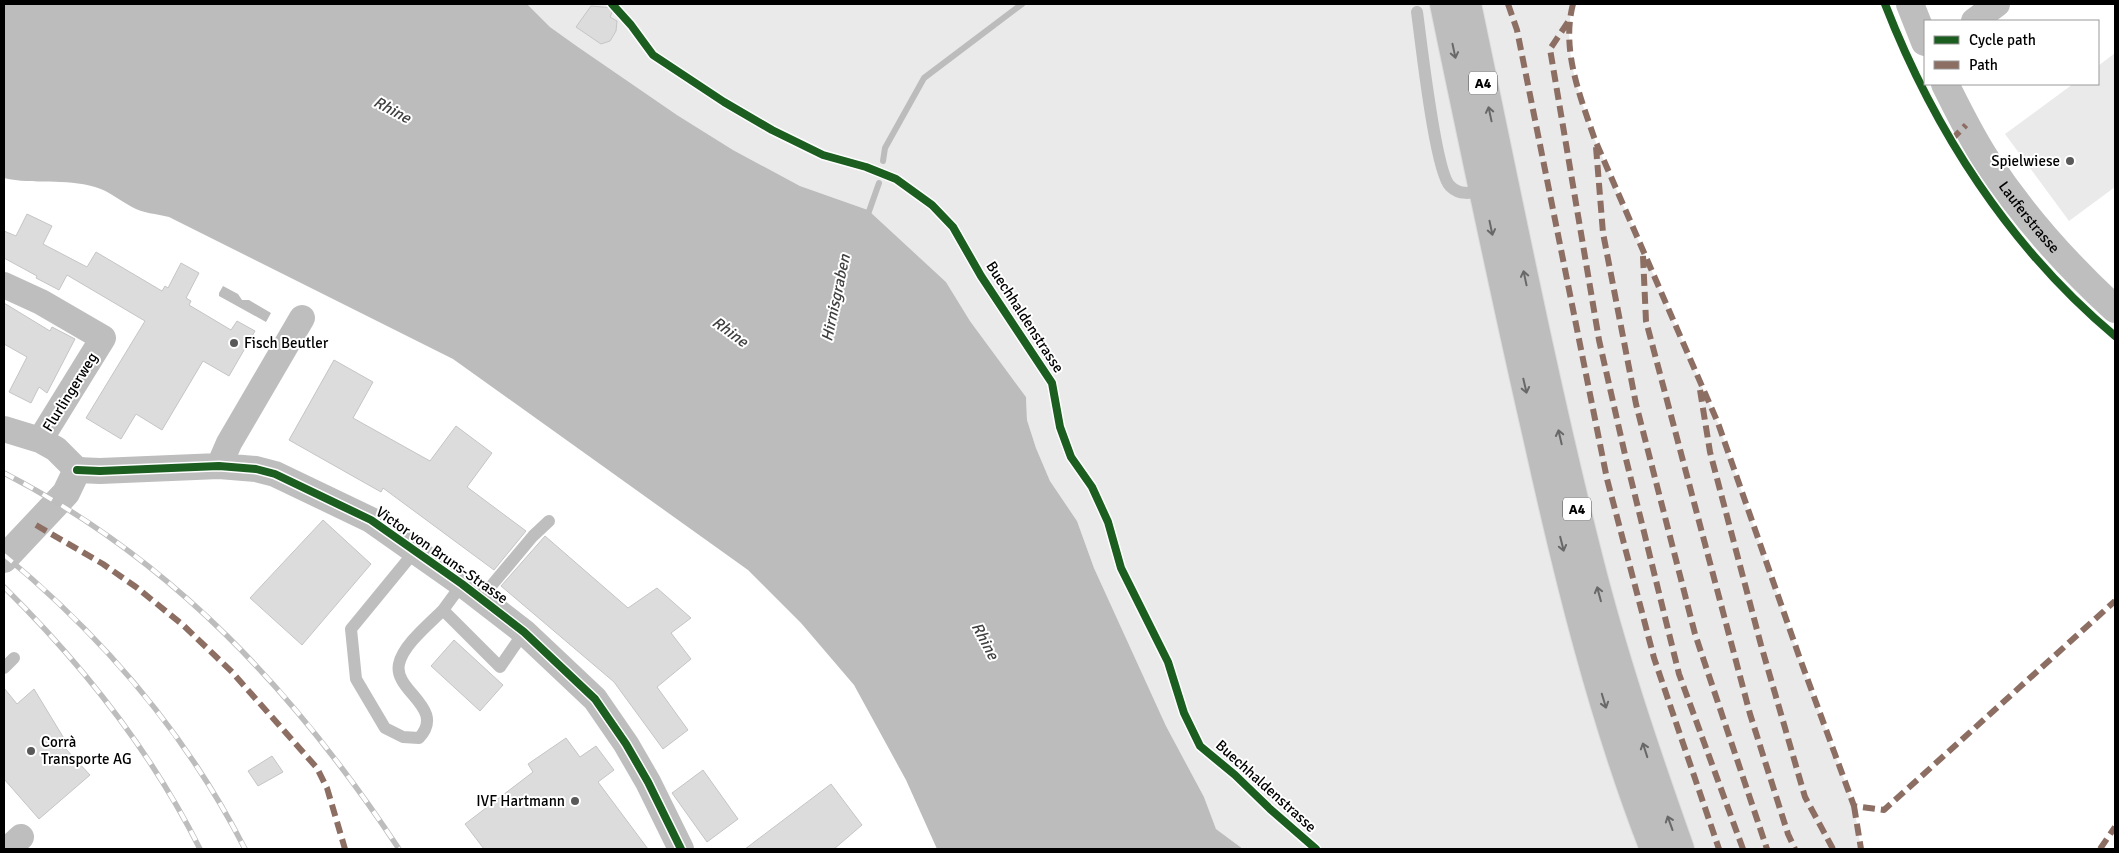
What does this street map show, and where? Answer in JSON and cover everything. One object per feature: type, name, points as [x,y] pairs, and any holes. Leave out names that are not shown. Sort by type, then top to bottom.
[{"type":"highway","name":"A4","points":[[1444,4],[1514,339],[1567,566],[1607,709],[1654,849]]},
{"type":"highway","name":"A4","points":[[1467,4],[1548,387],[1588,557],[1642,742],[1680,849]]},
{"type":"street","points":[[1910,4],[1924,39]]},
{"type":"street","points":[[1975,20],[1997,4]]},
{"type":"street","name":"Lauferstrasse","points":[[1946,85],[1987,160],[2033,224],[2062,257],[2115,310]]},
{"type":"street","name":"Flurlingerweg","points":[[4,285],[41,302],[103,338],[40,440]]},
{"type":"street","points":[[219,466],[229,443],[302,318]]},
{"type":"street","name":"Flurlingerweg","points":[[4,429],[40,440],[62,453],[77,470]]},
{"type":"street","name":"Victor von Bruns-Strasse","points":[[77,470],[100,472],[219,466],[256,469],[275,474],[371,520],[472,591],[524,632],[594,699],[626,744],[648,782],[682,849]]},
{"type":"street","points":[[4,559],[66,493],[77,470]]},
{"type":"lane","points":[[1417,12],[1435,136],[1444,176],[1449,185],[1462,193],[1483,190]]},
{"type":"lane","points":[[415,551],[351,629],[356,679],[385,728],[402,737],[420,738],[427,730],[427,715],[402,678],[398,666],[403,652],[442,610],[472,591],[549,521]]},
{"type":"lane","points":[[442,610],[500,667],[524,632]]},
{"type":"lane","points":[[4,668],[14,658]]},
{"type":"shaded area","points":[[527,4],[1573,4],[1569,38],[1571,56],[1578,90],[1589,123],[1718,423],[1799,656],[1854,806],[1861,849],[1243,849],[1216,829],[1204,797],[1166,726],[1094,568],[1077,521],[1050,481],[1027,420],[1026,397],[970,321],[946,282],[868,210],[800,186],[733,150],[677,115],[578,47],[550,27]]},
{"type":"shaded area","name":"Spielwiese","points":[[2115,53],[2115,187],[2069,221],[2005,134],[2072,85],[2099,85],[2099,65]]},
{"type":"water","name":"Rhine","points":[[4,4],[527,4],[550,27],[578,47],[677,115],[733,150],[800,186],[868,210],[946,282],[970,321],[1026,397],[1027,420],[1050,481],[1077,521],[1094,568],[1166,726],[1204,797],[1216,829],[1243,849],[937,849],[906,780],[854,685],[801,623],[748,570],[453,359],[169,217],[136,209],[100,189],[84,184],[4,178]]},
{"type":"water","points":[[223,286],[238,294],[242,300],[249,300],[271,313],[266,322],[219,296]]},
{"type":"building","points":[[591,6],[614,8],[610,17],[617,21],[616,31],[610,41],[601,44],[576,27]]},
{"type":"building","points":[[27,214],[52,226],[43,244],[87,267],[96,252],[162,291],[165,286],[168,288],[181,263],[199,273],[186,298],[191,301],[189,305],[231,330],[237,321],[255,331],[229,376],[203,361],[162,430],[136,414],[121,439],[86,418],[145,321],[67,275],[59,290],[4,258],[4,231],[16,236]]},
{"type":"building","points":[[4,303],[50,331],[52,327],[75,339],[47,393],[39,387],[31,403],[9,392],[27,357],[4,344]]},
{"type":"building","points":[[334,360],[373,382],[353,418],[430,461],[456,426],[492,453],[467,487],[526,531],[494,570],[383,488],[381,492],[289,440]]},
{"type":"building","points":[[323,520],[371,564],[302,645],[250,598]]},
{"type":"building","points":[[545,536],[628,608],[657,588],[691,618],[671,633],[691,659],[657,687],[688,730],[663,749],[614,682],[501,586]]},
{"type":"building","points":[[454,640],[503,685],[480,711],[431,666]]},
{"type":"building","points":[[4,688],[17,704],[34,689],[68,745],[64,747],[90,775],[39,819],[4,779]]},
{"type":"building","name":"IVF Hartmann","points":[[566,738],[580,757],[596,746],[614,770],[598,782],[648,849],[484,849],[465,824],[533,772],[528,764]]},
{"type":"building","points":[[272,756],[283,772],[258,786],[248,771]]},
{"type":"building","points":[[703,770],[738,819],[707,842],[672,793]]},
{"type":"building","points":[[831,784],[862,825],[834,849],[745,849]]},
{"type":"waterway","name":"Hirnisgraben","points":[[883,161],[885,148],[924,78],[1022,4]]},
{"type":"waterway","name":"Hirnisgraben","points":[[867,217],[879,183]]},
{"type":"railway","points":[[4,473],[65,508],[122,546],[176,589],[226,635],[273,684],[317,736],[359,791],[399,849]]},
{"type":"railway","points":[[4,555],[75,619],[140,690],[197,766],[245,849]]},
{"type":"railway","points":[[4,587],[33,616],[87,677],[137,743],[160,777],[200,849]]},
{"type":"marked path","points":[[1508,4],[1517,30],[1607,479],[1654,658],[1719,849]]},
{"type":"marked path","points":[[1573,4],[1569,38],[1571,56],[1578,90],[1595,140],[1718,423],[1799,656],[1854,806],[1884,810],[2115,601]]},
{"type":"marked path","points":[[1568,22],[1550,49],[1599,340],[1679,674],[1743,849]]},
{"type":"marked path","points":[[1951,140],[1966,125]]},
{"type":"marked path","points":[[1596,147],[1603,233],[1636,404],[1695,634],[1767,849]]},
{"type":"marked path","points":[[1643,256],[1646,321],[1750,714],[1788,834],[1795,849]]},
{"type":"marked path","points":[[1700,390],[1710,452],[1761,645],[1805,797],[1833,849]]},
{"type":"marked path","points":[[36,525],[103,564],[136,587],[183,625],[232,672],[317,768],[327,788],[345,849]]},
{"type":"marked path","points":[[1854,806],[1861,849]]},
{"type":"marked path","points":[[2100,849],[2115,827]]},
{"type":"cycle path","name":"Buechhaldenstrasse","points":[[612,4],[631,25],[653,55],[724,102],[772,130],[823,155],[866,167],[896,179],[932,205],[953,227],[981,276],[1052,383],[1060,427],[1071,457],[1092,487],[1108,522],[1121,568],[1168,662],[1184,713],[1200,746],[1235,775],[1316,849]]},
{"type":"cycle path","points":[[1885,4],[1927,97],[1979,184],[2009,226],[2042,265],[2077,302],[2115,336]]},
{"type":"cycle path","points":[[77,470],[100,471],[219,466],[256,469],[275,474],[371,520],[462,584],[524,632],[595,699],[626,744],[648,782],[681,849]]},
{"type":"place","name":"Spielwiese","points":[[2070,161]]},
{"type":"place","name":"Fisch Beutler","points":[[234,343]]},
{"type":"place","name":"Corrà Transporte AG","points":[[31,751]]},
{"type":"place","name":"IVF Hartmann","points":[[575,801]]}]
